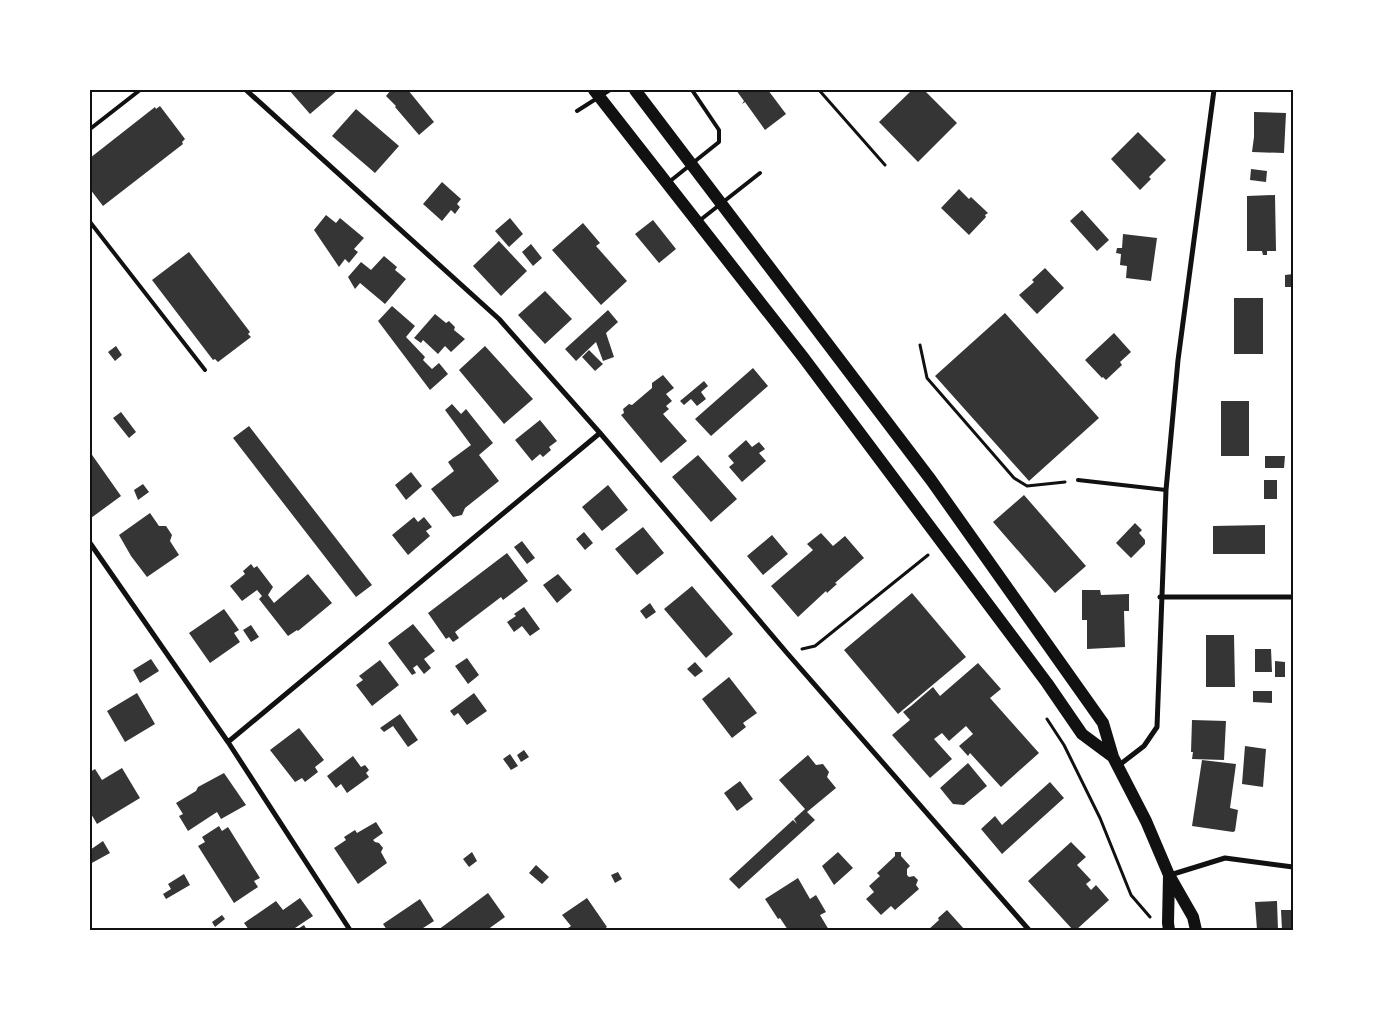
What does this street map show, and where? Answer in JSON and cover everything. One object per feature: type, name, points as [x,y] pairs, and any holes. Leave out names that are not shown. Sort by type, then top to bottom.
[{"type":"main road","points":[[635,90],[937,487],[1103,723],[1116,762],[1146,821],[1169,875],[1193,917],[1196,930]]},
{"type":"main road","points":[[601,92],[667,184],[832,397],[1047,683],[1082,734],[1116,762]]},
{"type":"main road","points":[[1169,875],[1169,930]]},
{"type":"street","points":[[246,90],[499,319],[600,433],[787,653],[1029,930]]},
{"type":"street","points":[[1116,762],[1144,746],[1157,727],[1160,598],[1166,490],[1178,360],[1214,90]]},
{"type":"street","points":[[228,742],[600,433]]},
{"type":"street","points":[[90,543],[228,742],[350,930]]},
{"type":"street","points":[[1160,598],[1293,597]]},
{"type":"street","points":[[1169,875],[1224,858],[1293,866]]},
{"type":"lane","points":[[90,129],[140,90]]},
{"type":"lane","points":[[667,184],[719,142],[719,130],[692,90]]},
{"type":"lane","points":[[577,111],[601,92]]},
{"type":"lane","points":[[697,222],[760,173]]},
{"type":"lane","points":[[90,222],[205,370]]},
{"type":"lane","points":[[1078,480],[1166,490]]},
{"type":"path","points":[[820,90],[885,165]]},
{"type":"path","points":[[920,345],[927,378],[1014,478],[1027,486],[1078,480]]},
{"type":"path","points":[[787,653],[815,646],[930,554]]},
{"type":"path","points":[[1042,712],[1064,745],[1092,802],[1131,895],[1154,923]]},
{"type":"building","points":[[289,90],[338,90],[310,114]]},
{"type":"building","points":[[391,90],[408,90],[434,122],[419,135],[386,96]]},
{"type":"building","points":[[736,90],[768,90],[786,114],[765,130],[745,102],[742,104],[744,101]]},
{"type":"building","points":[[912,90],[924,90],[957,123],[918,162],[879,122]]},
{"type":"building","points":[[160,106],[185,139],[182,142],[183,144],[103,206],[90,189],[90,158],[155,107],[156,109]]},
{"type":"building","points":[[356,109],[399,146],[375,173],[332,136]]},
{"type":"building","points":[[1254,112],[1286,113],[1284,153],[1252,152]]},
{"type":"building","points":[[1138,132],[1166,160],[1149,177],[1151,179],[1140,190],[1111,159]]},
{"type":"building","points":[[1251,169],[1267,171],[1266,182],[1250,180]]},
{"type":"building","points":[[442,182],[461,199],[457,204],[460,207],[455,214],[451,210],[442,221],[423,204]]},
{"type":"building","points":[[959,189],[988,213],[969,235],[941,208]]},
{"type":"building","points":[[1275,195],[1276,251],[1267,251],[1267,255],[1263,255],[1262,251],[1247,251],[1247,196]]},
{"type":"building","points":[[1082,210],[1109,240],[1097,251],[1070,221]]},
{"type":"building","points":[[326,215],[336,223],[340,218],[364,238],[354,249],[358,252],[349,263],[345,259],[339,267],[314,230]]},
{"type":"building","points":[[510,218],[523,234],[509,247],[495,231]]},
{"type":"building","points":[[653,220],[676,249],[659,263],[635,234]]},
{"type":"building","points":[[583,223],[600,243],[596,246],[627,281],[601,305],[552,250]]},
{"type":"building","points":[[1123,234],[1157,238],[1151,281],[1126,278],[1127,266],[1120,265],[1121,254],[1116,253],[1117,248],[1122,248]]},
{"type":"building","points":[[499,241],[527,271],[501,296],[473,266]]},
{"type":"building","points":[[531,244],[542,258],[533,266],[522,252]]},
{"type":"building","points":[[189,252],[250,332],[248,334],[251,337],[218,362],[215,359],[213,360],[152,280]]},
{"type":"building","points":[[384,256],[397,267],[395,270],[406,279],[385,304],[360,283],[355,289],[348,277],[361,262],[371,270]]},
{"type":"building","points":[[1045,268],[1064,288],[1037,314],[1019,295],[1034,282],[1032,280]]},
{"type":"building","points":[[1293,274],[1293,287],[1285,287],[1285,275]]},
{"type":"building","points":[[545,291],[572,319],[545,344],[518,315]]},
{"type":"building","points":[[1234,298],[1263,298],[1263,354],[1234,354]]},
{"type":"building","points":[[392,306],[415,326],[406,337],[425,357],[423,360],[432,369],[439,363],[448,374],[430,390],[378,321]]},
{"type":"building","points":[[608,310],[618,322],[606,333],[614,357],[603,361],[596,342],[576,361],[565,349]]},
{"type":"building","points":[[1005,313],[1099,418],[1029,481],[935,376]]},
{"type":"building","points":[[435,314],[446,323],[449,321],[455,327],[454,330],[465,339],[451,352],[445,346],[438,354],[423,340],[421,343],[414,338]]},
{"type":"building","points":[[1114,333],[1131,352],[1120,362],[1122,365],[1106,380],[1085,360]]},
{"type":"building","points":[[116,346],[122,355],[115,361],[108,352]]},
{"type":"building","points":[[485,346],[533,399],[504,424],[459,370]]},
{"type":"building","points":[[589,350],[603,364],[595,371],[582,357]]},
{"type":"building","points":[[753,368],[768,386],[711,436],[695,419]]},
{"type":"building","points":[[663,375],[674,388],[666,394],[672,401],[666,406],[669,409],[663,414],[687,441],[661,463],[621,415],[624,413],[623,409],[629,404],[632,405],[652,388],[652,383]]},
{"type":"building","points":[[704,381],[708,386],[701,392],[706,399],[697,406],[691,399],[684,405],[680,401]]},
{"type":"building","points":[[1221,401],[1249,401],[1249,456],[1221,456]]},
{"type":"building","points":[[452,404],[461,414],[466,409],[493,443],[479,455],[499,481],[465,508],[462,515],[453,517],[431,489],[454,471],[448,462],[471,445],[445,410]]},
{"type":"building","points":[[121,412],[136,432],[129,438],[113,418]]},
{"type":"building","points":[[540,420],[557,441],[549,447],[551,450],[543,457],[540,454],[532,461],[515,440]]},
{"type":"building","points":[[249,426],[372,585],[356,597],[233,438]]},
{"type":"building","points":[[746,440],[752,447],[759,442],[765,449],[759,453],[766,461],[742,482],[729,467],[734,463],[728,456]]},
{"type":"building","points":[[90,452],[121,496],[91,518],[90,516]]},
{"type":"building","points":[[698,455],[737,499],[711,522],[672,477]]},
{"type":"building","points":[[1265,456],[1285,456],[1284,468],[1265,468]]},
{"type":"building","points":[[411,472],[422,486],[406,500],[395,485]]},
{"type":"building","points":[[1264,480],[1277,480],[1277,499],[1264,499]]},
{"type":"building","points":[[143,484],[149,492],[138,500],[134,490]]},
{"type":"building","points":[[608,485],[628,510],[602,531],[582,507]]},
{"type":"building","points":[[1024,495],[1086,566],[1055,593],[993,522]]},
{"type":"building","points":[[150,513],[159,526],[166,526],[172,535],[170,541],[179,555],[147,577],[131,556],[119,535]]},
{"type":"building","points":[[414,517],[418,522],[424,517],[432,527],[426,531],[430,536],[408,555],[392,535]]},
{"type":"building","points":[[1135,523],[1142,530],[1139,533],[1145,540],[1145,544],[1131,558],[1116,543]]},
{"type":"building","points":[[1265,525],[1265,554],[1213,554],[1213,526]]},
{"type":"building","points":[[643,527],[664,553],[637,575],[615,549]]},
{"type":"building","points":[[584,532],[593,543],[585,550],[576,539]]},
{"type":"building","points":[[821,533],[833,546],[845,536],[864,558],[798,617],[771,586],[813,550],[807,544]]},
{"type":"building","points":[[772,535],[788,554],[763,575],[747,556]]},
{"type":"building","points":[[522,541],[535,558],[527,564],[514,547]]},
{"type":"building","points":[[507,553],[528,581],[503,600],[501,597],[455,632],[459,638],[453,642],[449,637],[446,639],[428,613]]},
{"type":"building","points":[[251,564],[254,568],[257,566],[273,587],[268,595],[274,603],[308,574],[332,603],[298,631],[288,636],[259,599],[262,596],[257,590],[242,601],[230,586],[245,574],[243,571]]},
{"type":"building","points":[[558,574],[572,590],[557,603],[543,585]]},
{"type":"building","points":[[692,586],[733,634],[706,658],[664,609]]},
{"type":"building","points":[[1082,590],[1100,590],[1101,595],[1129,594],[1129,611],[1124,611],[1125,647],[1087,649],[1087,620],[1082,620]]},
{"type":"building","points":[[912,593],[966,657],[898,714],[844,650]]},
{"type":"building","points":[[650,603],[656,612],[646,619],[640,611]]},
{"type":"building","points":[[524,607],[540,629],[530,636],[522,626],[514,632],[507,622]]},
{"type":"building","points":[[224,609],[239,630],[234,633],[240,642],[210,663],[189,633]]},
{"type":"building","points":[[413,624],[435,651],[424,659],[431,668],[424,674],[417,665],[413,668],[416,673],[412,675],[388,643]]},
{"type":"building","points":[[251,625],[259,637],[251,642],[243,630]]},
{"type":"building","points":[[1206,635],[1234,635],[1235,687],[1206,687]]},
{"type":"building","points":[[1255,649],[1271,649],[1272,672],[1255,672]]},
{"type":"building","points":[[467,658],[479,675],[468,684],[455,666]]},
{"type":"building","points":[[151,659],[159,671],[140,683],[133,670]]},
{"type":"building","points":[[380,660],[399,685],[372,706],[356,685],[363,680],[359,676]]},
{"type":"building","points":[[1275,661],[1285,662],[1285,677],[1275,677]]},
{"type":"building","points":[[695,662],[703,671],[695,677],[687,669]]},
{"type":"building","points":[[978,663],[1001,689],[990,698],[1039,753],[1001,787],[970,753],[968,756],[959,746],[973,734],[966,726],[949,741],[942,733],[934,739],[952,759],[930,778],[892,735],[910,720],[903,712],[933,687],[940,696]]},
{"type":"building","points":[[729,677],[757,713],[743,723],[746,727],[732,738],[702,699]]},
{"type":"building","points":[[1253,691],[1272,691],[1272,703],[1253,702]]},
{"type":"building","points":[[137,693],[155,724],[125,742],[107,711]]},
{"type":"building","points":[[474,693],[487,711],[467,725],[458,713],[454,716],[450,711]]},
{"type":"building","points":[[400,714],[418,740],[408,747],[393,726],[384,732],[380,728]]},
{"type":"building","points":[[1192,720],[1226,721],[1224,760],[1192,759]]},
{"type":"building","points":[[299,728],[324,760],[315,767],[318,772],[305,782],[302,778],[295,782],[270,750]]},
{"type":"building","points":[[1245,746],[1266,749],[1263,787],[1242,784]]},
{"type":"building","points":[[524,750],[529,757],[521,762],[517,755]]},
{"type":"building","points":[[510,754],[518,766],[511,770],[503,759]]},
{"type":"building","points":[[808,755],[816,765],[823,764],[829,772],[827,777],[836,788],[807,812],[815,820],[739,889],[729,879],[793,820],[797,824],[794,819],[805,809],[779,780]]},
{"type":"building","points":[[353,756],[361,767],[365,765],[369,770],[366,773],[369,777],[347,793],[341,784],[336,788],[327,776]]},
{"type":"building","points":[[1202,760],[1236,764],[1230,808],[1238,810],[1235,831],[1233,832],[1192,826]]},
{"type":"building","points":[[968,763],[987,786],[964,805],[953,804],[940,788]]},
{"type":"building","points":[[122,768],[140,798],[97,824],[90,812],[90,772],[95,769],[102,780]]},
{"type":"building","points":[[224,773],[246,805],[221,819],[217,812],[188,831],[179,816],[183,814],[176,803],[196,791],[198,787]]},
{"type":"building","points":[[740,781],[753,799],[737,811],[724,793]]},
{"type":"building","points":[[1050,782],[1064,798],[1002,854],[981,829],[995,816],[1002,825]]},
{"type":"building","points":[[376,822],[383,833],[373,840],[383,848],[381,852],[387,863],[358,884],[334,848],[346,840],[344,837],[355,830],[357,833]]},
{"type":"building","points":[[219,826],[222,831],[228,827],[260,878],[254,881],[258,887],[234,903],[198,846],[205,842],[202,837]]},
{"type":"building","points":[[103,841],[110,853],[90,864],[90,850]]},
{"type":"building","points":[[1071,842],[1086,857],[1077,865],[1091,880],[1086,884],[1091,890],[1096,885],[1109,900],[1076,930],[1073,930],[1028,881]]},
{"type":"building","points":[[472,852],[477,861],[469,867],[463,859]]},
{"type":"building","points":[[838,852],[853,868],[834,885],[822,866]]},
{"type":"building","points":[[895,852],[901,852],[901,856],[910,866],[907,869],[907,875],[909,877],[914,876],[918,880],[916,885],[919,889],[895,910],[891,906],[881,915],[866,899],[874,892],[869,886],[880,876],[877,873],[895,856]]},
{"type":"building","points":[[536,865],[549,877],[542,884],[529,873]]},
{"type":"building","points":[[618,872],[622,879],[615,883],[611,875]]},
{"type":"building","points":[[184,874],[190,885],[166,899],[163,894],[171,889],[168,884]]},
{"type":"building","points":[[798,878],[810,899],[816,895],[826,912],[820,915],[829,930],[788,930],[765,899]]},
{"type":"building","points":[[488,893],[505,917],[487,930],[438,930]]},
{"type":"building","points":[[300,898],[313,916],[295,928],[296,930],[249,930],[244,923],[276,901],[283,910]]},
{"type":"building","points":[[587,898],[607,927],[603,930],[565,930],[571,926],[562,915]]},
{"type":"building","points":[[420,899],[434,921],[420,930],[387,930],[383,924]]},
{"type":"building","points":[[1277,901],[1278,930],[1257,930],[1255,902]]},
{"type":"building","points":[[947,910],[965,930],[928,930],[939,920],[938,918]]},
{"type":"building","points":[[1281,910],[1293,910],[1293,930],[1282,930]]},
{"type":"building","points":[[222,915],[225,919],[215,927],[212,922]]},
{"type":"building","points":[[304,925],[307,930],[296,930]]}]
